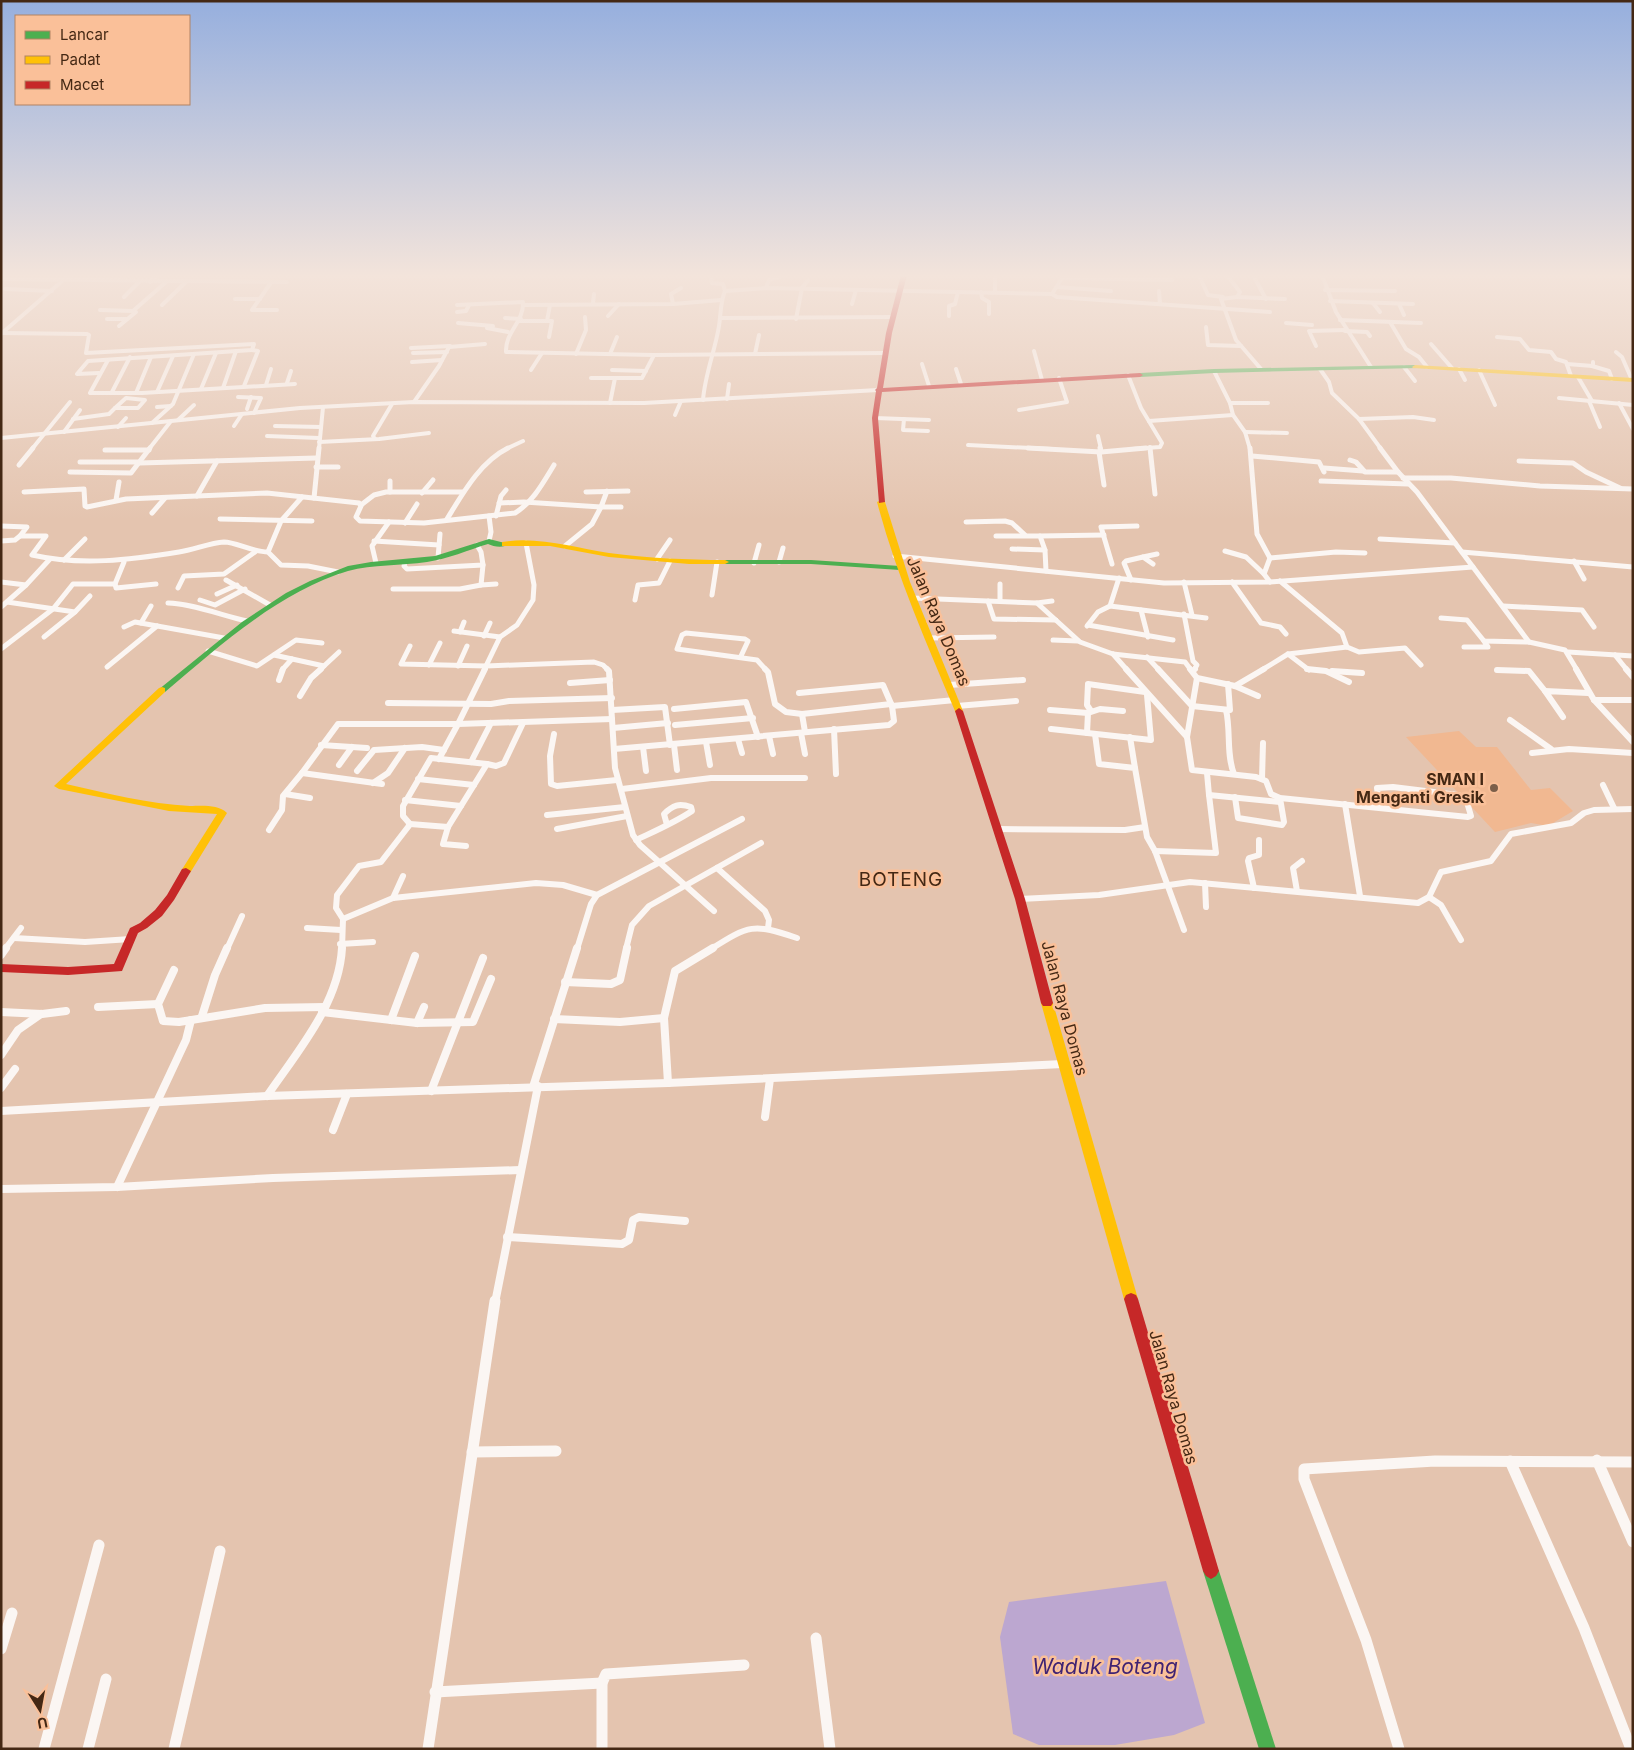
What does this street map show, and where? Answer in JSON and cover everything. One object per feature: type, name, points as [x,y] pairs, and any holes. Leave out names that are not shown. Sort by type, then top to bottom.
[{"type":"main road","name":"Jalan Raya Domas","points":[[884,357],[875,418],[880,496],[895,556],[956,703],[1020,899],[1062,1064],[1085,1134],[1187,1494],[1268,1749]]},
{"type":"main road","points":[[878,390],[1059,378],[1214,371],[1371,367],[1455,368],[1632,380]]},
{"type":"main road","points":[[1,968],[68,971],[113,970],[118,968],[134,931],[149,924],[160,913],[222,813],[216,810],[169,808],[59,786],[74,769],[145,704],[224,638],[270,605],[338,572],[376,563],[438,558],[489,541],[495,544],[566,546],[609,555],[670,560],[754,563],[811,562],[900,568]]},
{"type":"street","points":[[136,393],[151,357]]},
{"type":"street","points":[[100,373],[77,374],[86,362],[158,357]]},
{"type":"street","points":[[157,392],[173,357]]},
{"type":"street","points":[[151,423],[171,406],[193,357]]},
{"type":"street","points":[[201,389],[214,357]]},
{"type":"street","points":[[223,388],[234,357]]},
{"type":"street","points":[[244,386],[256,357]]},
{"type":"street","points":[[414,402],[444,357]]},
{"type":"street","points":[[531,370],[540,357]]},
{"type":"street","points":[[591,378],[642,378],[653,357]]},
{"type":"street","points":[[704,400],[704,384],[711,357]]},
{"type":"street","points":[[1035,357],[1042,380]]},
{"type":"street","points":[[1249,357],[1261,370]]},
{"type":"street","points":[[1364,357],[1371,367]]},
{"type":"street","points":[[1418,357],[1426,367]]},
{"type":"street","points":[[1444,357],[1465,380]]},
{"type":"street","points":[[1554,357],[1556,359],[1565,361],[1575,376],[1590,400],[1600,427]]},
{"type":"street","points":[[1622,357],[1632,380]]},
{"type":"street","points":[[112,392],[129,359]]},
{"type":"street","points":[[108,360],[90,393],[136,393],[266,384],[295,384]]},
{"type":"street","points":[[412,362],[442,360]]},
{"type":"street","points":[[922,364],[929,386]]},
{"type":"street","points":[[1567,364],[1593,364],[1609,371],[1612,379]]},
{"type":"street","points":[[1404,367],[1415,381]]},
{"type":"street","points":[[266,384],[271,369]]},
{"type":"street","points":[[956,369],[961,384]]},
{"type":"street","points":[[1320,369],[1329,382],[1332,393],[1358,419],[1462,552],[1529,642]]},
{"type":"street","points":[[612,370],[646,371]]},
{"type":"street","points":[[1479,370],[1495,404]]},
{"type":"street","points":[[287,383],[291,371]]},
{"type":"street","points":[[1214,371],[1234,415],[1245,432],[1252,456],[1256,534],[1270,558]]},
{"type":"street","points":[[968,445],[1100,452],[1162,446],[1150,421],[1137,401],[1128,375]]},
{"type":"street","points":[[610,403],[614,378]]},
{"type":"street","points":[[1019,410],[1067,402],[1059,378]]},
{"type":"street","points":[[727,399],[729,384]]},
{"type":"street","points":[[1,438],[242,414],[414,402],[610,403],[727,399],[878,390]]},
{"type":"street","points":[[238,397],[261,398],[254,413]]},
{"type":"street","points":[[247,409],[251,397]]},
{"type":"street","points":[[73,419],[106,415],[126,398],[145,400],[138,408],[115,408]]},
{"type":"street","points":[[1559,398],[1633,405]]},
{"type":"street","points":[[676,415],[681,401]]},
{"type":"street","points":[[19,465],[42,434],[70,402]]},
{"type":"street","points":[[1230,403],[1268,403]]},
{"type":"street","points":[[1619,403],[1633,429]]},
{"type":"street","points":[[375,439],[373,436],[392,404]]},
{"type":"street","points":[[178,420],[194,405]]},
{"type":"street","points":[[156,406],[171,406]]},
{"type":"street","points":[[314,498],[316,458],[323,407]]},
{"type":"street","points":[[64,432],[80,410]]},
{"type":"street","points":[[234,426],[242,414]]},
{"type":"street","points":[[1150,421],[1234,415]]},
{"type":"street","points":[[1358,419],[1413,417],[1434,420]]},
{"type":"street","points":[[118,427],[126,418]]},
{"type":"street","points":[[875,418],[929,420]]},
{"type":"street","points":[[904,419],[903,430],[928,431]]},
{"type":"street","points":[[70,472],[131,473],[171,421]]},
{"type":"street","points":[[275,426],[321,427]]},
{"type":"street","points":[[1245,432],[1287,433]]},
{"type":"street","points":[[267,436],[319,440],[375,439],[429,434]]},
{"type":"street","points":[[1098,436],[1104,485]]},
{"type":"street","points":[[446,519],[463,492],[494,455],[523,441]]},
{"type":"street","points":[[1150,448],[1155,494]]},
{"type":"street","points":[[105,450],[149,450]]},
{"type":"street","points":[[1252,456],[1281,458],[1290,461],[1319,462],[1324,470],[1398,472]]},
{"type":"street","points":[[80,462],[139,463],[316,458]]},
{"type":"street","points":[[1350,460],[1359,465],[1363,470]]},
{"type":"street","points":[[196,496],[216,461]]},
{"type":"street","points":[[1519,461],[1573,463],[1589,474],[1622,488]]},
{"type":"street","points":[[463,492],[390,492],[374,495],[361,504],[357,519],[424,523],[446,519],[496,516],[520,511],[529,502],[554,465]]},
{"type":"street","points":[[316,467],[338,467]]},
{"type":"street","points":[[1403,478],[1451,478],[1540,486],[1633,489]]},
{"type":"street","points":[[422,493],[433,480]]},
{"type":"street","points":[[390,481],[390,492]]},
{"type":"street","points":[[1321,481],[1408,484]]},
{"type":"street","points":[[116,500],[119,482]]},
{"type":"street","points":[[24,492],[81,488],[85,490],[83,498],[85,506],[116,500],[267,493],[361,504]]},
{"type":"street","points":[[496,516],[506,490]]},
{"type":"street","points":[[586,492],[628,491]]},
{"type":"street","points":[[566,546],[592,524],[607,492]]},
{"type":"street","points":[[268,552],[282,521],[302,497]]},
{"type":"street","points":[[152,513],[165,498]]},
{"type":"street","points":[[500,503],[529,502],[621,507]]},
{"type":"street","points":[[405,523],[417,504]]},
{"type":"street","points":[[489,516],[491,532],[489,541]]},
{"type":"street","points":[[220,519],[312,522]]},
{"type":"street","points":[[966,522],[1006,521],[1014,525],[1025,535]]},
{"type":"street","points":[[376,563],[371,550],[374,541],[389,522]]},
{"type":"street","points":[[1112,564],[1101,527],[1104,525],[1136,526]]},
{"type":"street","points":[[1,526],[27,527],[15,540],[1,541]]},
{"type":"street","points":[[1052,528],[1053,536]]},
{"type":"street","points":[[438,558],[440,534]]},
{"type":"street","points":[[996,536],[1104,535]]},
{"type":"street","points":[[20,536],[46,536],[32,555],[50,559],[124,562],[225,542],[255,552],[268,552],[282,565],[308,566],[338,572]]},
{"type":"street","points":[[1040,536],[1045,550],[1046,571]]},
{"type":"street","points":[[64,560],[85,539]]},
{"type":"street","points":[[1380,539],[1455,543]]},
{"type":"street","points":[[657,559],[670,540]]},
{"type":"street","points":[[374,541],[439,545]]},
{"type":"street","points":[[410,824],[402,811],[405,800],[431,758],[441,749],[458,724],[500,637],[517,625],[533,600],[534,588],[526,544]]},
{"type":"street","points":[[477,545],[481,552],[483,565],[481,586]]},
{"type":"street","points":[[754,563],[759,545]]},
{"type":"street","points":[[779,562],[783,548]]},
{"type":"street","points":[[1012,549],[1045,550]]},
{"type":"street","points":[[1225,551],[1246,557],[1270,582]]},
{"type":"street","points":[[178,588],[184,576],[224,574],[255,552]]},
{"type":"street","points":[[1270,558],[1336,552],[1364,553]]},
{"type":"street","points":[[1462,552],[1633,567]]},
{"type":"street","points":[[1131,580],[1124,563],[1157,554]]},
{"type":"street","points":[[895,556],[1131,580],[1184,582],[1270,582],[1473,567]]},
{"type":"street","points":[[1143,557],[1153,564]]},
{"type":"street","points":[[1264,574],[1270,558]]},
{"type":"street","points":[[1,607],[26,585],[50,559]]},
{"type":"street","points":[[635,600],[638,585],[659,584],[670,560]]},
{"type":"street","points":[[1574,561],[1584,579]]},
{"type":"street","points":[[115,584],[124,562]]},
{"type":"street","points":[[405,562],[404,566],[407,569],[483,565]]},
{"type":"street","points":[[712,595],[717,562]]},
{"type":"street","points":[[1110,606],[1119,578]]},
{"type":"street","points":[[226,580],[245,589],[270,605]]},
{"type":"street","points":[[1280,581],[1342,632],[1347,648]]},
{"type":"street","points":[[1,582],[26,585]]},
{"type":"street","points":[[1184,582],[1192,616]]},
{"type":"street","points":[[1232,582],[1261,623],[1280,627],[1286,634]]},
{"type":"street","points":[[1,649],[53,609],[73,584],[115,584]]},
{"type":"street","points":[[115,584],[116,588],[156,584]]},
{"type":"street","points":[[393,589],[460,589],[496,584]]},
{"type":"street","points":[[1000,584],[1000,601]]},
{"type":"street","points":[[217,594],[237,585]]},
{"type":"street","points":[[200,600],[215,605],[245,589]]},
{"type":"street","points":[[44,637],[75,612],[90,596]]},
{"type":"street","points":[[913,598],[1037,603],[1052,601]]},
{"type":"street","points":[[988,601],[994,619],[1056,620]]},
{"type":"street","points":[[7,602],[75,612]]},
{"type":"street","points":[[168,603],[182,603],[194,608],[248,621]]},
{"type":"street","points":[[1037,603],[1078,641]]},
{"type":"street","points":[[141,623],[150,606]]},
{"type":"street","points":[[1173,640],[1087,626],[1098,612],[1110,606],[1206,618]]},
{"type":"street","points":[[1503,606],[1582,610],[1594,627]]},
{"type":"street","points":[[1141,610],[1148,637]]},
{"type":"street","points":[[1184,614],[1193,661],[1197,665],[1193,671]]},
{"type":"street","points":[[1441,618],[1467,620],[1488,647],[1464,647]]},
{"type":"street","points":[[124,627],[135,622],[224,638]]},
{"type":"street","points":[[464,622],[457,632],[500,637]]},
{"type":"street","points":[[484,636],[490,623]]},
{"type":"street","points":[[106,666],[157,626]]},
{"type":"street","points":[[741,656],[748,641],[745,639],[684,633],[678,649],[741,656],[757,660],[765,667],[775,704],[779,709],[802,714],[891,705],[1016,701]]},
{"type":"street","points":[[930,638],[994,637]]},
{"type":"street","points":[[208,651],[253,666],[260,665],[299,639],[322,643]]},
{"type":"street","points":[[1053,640],[1078,641],[1113,654],[1185,662],[1197,678],[1187,737],[1191,770],[1207,773],[1234,774],[1266,781],[1272,794],[1280,800],[1284,822],[1282,825],[1278,825],[1238,818],[1235,797]]},
{"type":"street","points":[[1484,641],[1529,642],[1558,647],[1568,652],[1633,656]]},
{"type":"street","points":[[429,665],[440,643]]},
{"type":"street","points":[[410,646],[400,664],[486,666],[594,662],[606,668],[610,680],[612,698],[617,780],[622,790],[627,816],[636,840],[714,911]]},
{"type":"street","points":[[458,666],[467,646]]},
{"type":"street","points":[[1232,685],[1288,654],[1347,648],[1356,652],[1405,648],[1421,665]]},
{"type":"street","points":[[300,696],[311,678],[339,652]]},
{"type":"street","points":[[1568,652],[1588,692],[1633,742]]},
{"type":"street","points":[[1113,654],[1187,737]]},
{"type":"street","points":[[1288,654],[1309,670],[1362,673]]},
{"type":"street","points":[[274,655],[324,666]]},
{"type":"street","points":[[1615,655],[1633,677]]},
{"type":"street","points":[[1147,657],[1192,706],[1226,710],[1231,708],[1232,685]]},
{"type":"street","points":[[279,680],[284,668],[292,659]]},
{"type":"street","points":[[1498,670],[1529,671],[1563,717]]},
{"type":"street","points":[[1326,671],[1349,682]]},
{"type":"street","points":[[1197,678],[1232,685],[1258,696]]},
{"type":"street","points":[[570,683],[610,680]]},
{"type":"street","points":[[949,685],[1024,680]]},
{"type":"street","points":[[614,749],[889,725],[894,721],[891,705],[882,684],[800,693]]},
{"type":"street","points":[[1087,733],[1089,712],[1086,705],[1086,696],[1088,684],[1146,693]]},
{"type":"street","points":[[1545,691],[1588,692]]},
{"type":"street","points":[[1051,730],[1151,740],[1146,693]]},
{"type":"street","points":[[388,703],[467,703],[612,698]]},
{"type":"street","points":[[1594,700],[1633,700]]},
{"type":"street","points":[[674,709],[746,702],[758,737]]},
{"type":"street","points":[[612,710],[663,706],[667,710],[678,770]]},
{"type":"street","points":[[1050,710],[1089,712],[1102,709],[1123,711]]},
{"type":"street","points":[[1226,710],[1230,727],[1229,762],[1234,774]]},
{"type":"street","points":[[802,714],[805,754]]},
{"type":"street","points":[[675,725],[753,718]]},
{"type":"street","points":[[269,830],[282,810],[281,804],[285,794],[338,724],[523,723],[612,719]]},
{"type":"street","points":[[1510,720],[1551,749]]},
{"type":"street","points":[[471,762],[491,723]]},
{"type":"street","points":[[431,758],[496,766],[504,763],[523,723]]},
{"type":"street","points":[[613,728],[668,723]]},
{"type":"street","points":[[834,729],[836,774]]},
{"type":"street","points":[[554,734],[550,756],[552,784],[557,786],[617,780]]},
{"type":"street","points":[[1095,734],[1099,764],[1135,768]]},
{"type":"street","points":[[769,736],[773,754]]},
{"type":"street","points":[[1130,737],[1147,837],[1155,851],[1184,930]]},
{"type":"street","points":[[738,739],[742,753]]},
{"type":"street","points":[[706,742],[710,765]]},
{"type":"street","points":[[1262,779],[1263,743]]},
{"type":"street","points":[[321,745],[367,748]]},
{"type":"street","points":[[339,765],[352,747]]},
{"type":"street","points":[[357,770],[371,751],[422,747],[441,749]]},
{"type":"street","points":[[643,747],[646,771]]},
{"type":"street","points":[[373,783],[388,773],[405,748]]},
{"type":"street","points":[[439,759],[441,749]]},
{"type":"street","points":[[1532,754],[1551,749],[1607,750],[1633,753]]},
{"type":"street","points":[[466,846],[443,844],[448,827],[487,764]]},
{"type":"street","points":[[302,773],[382,784]]},
{"type":"street","points":[[1155,851],[1216,854],[1207,773]]},
{"type":"street","points":[[622,790],[711,778],[805,778]]},
{"type":"street","points":[[418,779],[474,785]]},
{"type":"street","points":[[1603,785],[1614,808]]},
{"type":"street","points":[[1209,794],[1471,816],[1466,799],[1458,795],[1393,787],[1377,788],[1380,808]]},
{"type":"street","points":[[285,794],[310,798]]},
{"type":"street","points":[[405,800],[461,806]]},
{"type":"street","points":[[1345,804],[1360,896]]},
{"type":"street","points":[[547,815],[625,807]]},
{"type":"street","points":[[1020,899],[1088,896],[1140,890],[1166,883],[1205,883],[1360,896],[1414,903],[1429,898],[1440,872],[1491,861],[1511,834],[1571,823],[1584,813],[1614,808],[1632,809]]},
{"type":"street","points":[[568,813],[571,827]]},
{"type":"street","points":[[557,829],[627,816]]},
{"type":"street","points":[[428,1749],[435,1692],[496,1295],[535,1086],[565,982],[591,904],[597,895],[742,819]]},
{"type":"street","points":[[410,824],[448,827]]},
{"type":"street","points":[[267,1096],[324,1009],[341,964],[340,944],[343,919],[336,908],[335,901],[345,882],[359,866],[381,862],[410,824]]},
{"type":"street","points":[[636,840],[667,825]]},
{"type":"street","points":[[998,829],[1082,828],[1125,830],[1145,827]]},
{"type":"street","points":[[1254,888],[1248,861],[1259,855],[1259,840]]},
{"type":"street","points":[[565,982],[611,984],[620,980],[627,936],[635,920],[649,906],[761,843]]},
{"type":"street","points":[[1298,891],[1293,868],[1302,861]]},
{"type":"street","points":[[717,868],[765,911],[769,920],[768,928]]},
{"type":"street","points":[[393,898],[403,876]]},
{"type":"street","points":[[343,919],[393,898],[551,883],[597,895]]},
{"type":"street","points":[[1205,883],[1206,907]]},
{"type":"street","points":[[1429,898],[1441,906],[1462,940]]},
{"type":"street","points":[[202,1016],[215,975],[242,916]]},
{"type":"street","points":[[1,955],[21,928]]},
{"type":"street","points":[[307,928],[341,930]]},
{"type":"street","points":[[668,1083],[664,1018],[673,974],[678,968],[742,930],[768,928],[797,938]]},
{"type":"street","points":[[14,938],[85,942],[131,939]]},
{"type":"street","points":[[340,944],[373,942]]},
{"type":"street","points":[[390,1020],[415,956]]},
{"type":"street","points":[[431,1092],[483,958]]},
{"type":"street","points":[[174,970],[158,1004],[163,1021],[191,1020],[202,1016],[284,1005],[417,1023],[473,1022],[476,1019],[491,979]]},
{"type":"street","points":[[98,1007],[158,1004]]},
{"type":"street","points":[[417,1023],[424,1007]]},
{"type":"street","points":[[1,1012],[42,1014],[66,1011]]},
{"type":"street","points":[[1,1055],[18,1030],[42,1014]]},
{"type":"street","points":[[554,1019],[620,1022],[664,1018]]},
{"type":"street","points":[[117,1187],[154,1104],[161,1096],[186,1040],[191,1020]]},
{"type":"street","points":[[1,1111],[154,1104],[267,1096],[431,1092],[535,1086],[770,1079],[1062,1064]]},
{"type":"street","points":[[1,1088],[15,1069]]},
{"type":"street","points":[[765,1117],[770,1079]]},
{"type":"street","points":[[333,1130],[347,1094]]},
{"type":"street","points":[[1,1189],[117,1187],[273,1178],[520,1170]]},
{"type":"street","points":[[507,1237],[622,1244],[629,1240],[633,1220],[639,1217],[685,1221]]},
{"type":"street","points":[[472,1452],[556,1451]]},
{"type":"street","points":[[1597,1460],[1633,1542]]},
{"type":"street","points":[[1399,1749],[1366,1640],[1304,1479],[1304,1469],[1311,1467],[1435,1461],[1597,1460],[1633,1462]]},
{"type":"street","points":[[1510,1461],[1584,1628],[1630,1749]]},
{"type":"street","points":[[44,1749],[99,1546]]},
{"type":"street","points":[[174,1749],[220,1551]]},
{"type":"street","points":[[1,1649],[12,1613]]},
{"type":"street","points":[[816,1638],[830,1749]]},
{"type":"street","points":[[602,1749],[602,1683],[606,1674],[612,1672],[744,1665]]},
{"type":"street","points":[[88,1749],[106,1680]]},
{"type":"street","points":[[435,1692],[602,1683]]},
{"type":"shaded area","points":[[1459,731],[1476,747],[1497,747],[1531,790],[1550,788],[1573,811],[1548,826],[1531,823],[1495,832],[1406,737]]},
{"type":"water","name":"Waduk Boteng","points":[[1166,1581],[1205,1723],[1174,1735],[1115,1745],[1039,1745],[1013,1734],[1000,1637],[1009,1602]]},
{"type":"traffic: fast","points":[[1140,375],[1214,371],[1415,367]]},
{"type":"traffic: fast","points":[[162,690],[223,640],[266,609],[312,583],[337,572],[371,564],[435,559],[489,541],[495,544],[505,544]]},
{"type":"traffic: fast","points":[[725,562],[811,562],[900,568]]},
{"type":"traffic: fast","points":[[1211,1571],[1268,1749]]},
{"type":"traffic: slow","points":[[1415,367],[1633,380]]},
{"type":"traffic: slow","points":[[881,502],[896,556],[926,634],[959,711]]},
{"type":"traffic: slow","points":[[505,544],[550,544],[609,555],[689,562],[725,562]]},
{"type":"traffic: slow","points":[[162,690],[59,786],[169,808],[216,810],[222,813],[186,871]]},
{"type":"traffic: slow","points":[[1047,1003],[1131,1299]]},
{"type":"traffic: jam","points":[[881,502],[875,418],[885,357]]},
{"type":"traffic: jam","points":[[878,390],[1140,375]]},
{"type":"traffic: jam","points":[[959,711],[1020,899],[1047,1003]]},
{"type":"traffic: jam","points":[[1,968],[68,971],[118,968],[134,931],[144,926],[159,913],[186,871]]},
{"type":"traffic: jam","points":[[1131,1299],[1211,1571]]},
{"type":"place","name":"SMAN I Menganti Gresik","points":[[1494,788]]},
{"type":"district","name":"BOTENG","points":[[901,879]]}]
